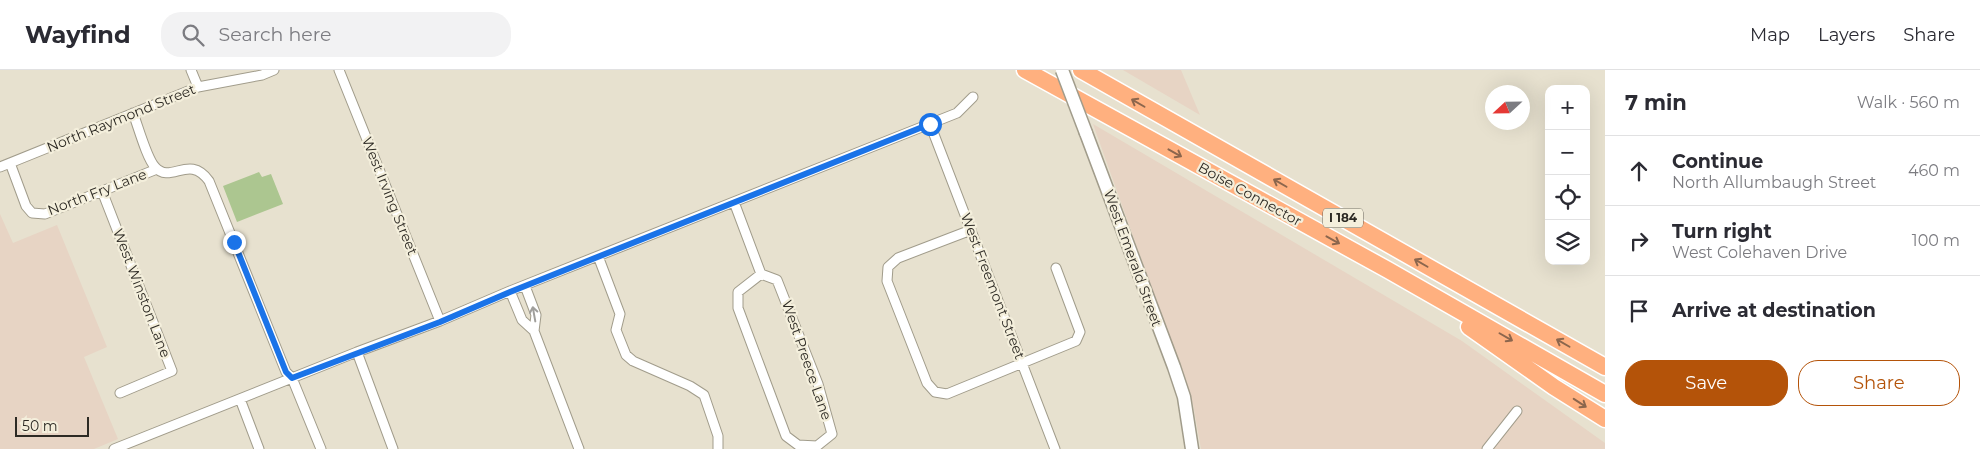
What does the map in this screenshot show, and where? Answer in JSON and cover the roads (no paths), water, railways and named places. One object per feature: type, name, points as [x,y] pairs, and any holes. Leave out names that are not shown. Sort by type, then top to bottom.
[{"type":"highway","name":"Boise Connector","points":[[1026,70],[1388,270],[1605,394]]},
{"type":"highway","name":"Boise Connector","points":[[1081,70],[1605,367]]},
{"type":"highway","points":[[1388,270],[1554,387],[1605,419]]},
{"type":"main road","name":"West Emerald Street","points":[[1062,70],[1184,397],[1192,449]]},
{"type":"street","points":[[191,70],[198,87]]},
{"type":"street","name":"North Raymond Street","points":[[0,167],[198,87],[262,75],[274,70]]},
{"type":"street","name":"West Irving Street","points":[[339,70],[440,322]]},
{"type":"street","points":[[114,449],[356,352],[440,322],[598,256],[957,113],[973,97]]},
{"type":"street","points":[[133,113],[152,162],[157,169],[168,173],[192,168],[204,174],[210,181],[286,372],[292,378],[320,449]]},
{"type":"street","name":"West Freemont Street","points":[[930,124],[1054,449]]},
{"type":"street","name":"North Fry Lane","points":[[10,163],[26,206],[32,213],[45,214],[157,169]]},
{"type":"street","name":"West Winston Lane","points":[[102,191],[172,371],[120,393]]},
{"type":"street","points":[[734,202],[761,274]]},
{"type":"street","points":[[971,230],[898,258],[888,267],[887,282],[927,383],[935,392],[947,394],[1076,341],[1080,332],[1056,268]]},
{"type":"street","points":[[598,256],[620,314],[616,330],[626,355],[698,390],[704,396],[718,436],[718,449]]},
{"type":"street","name":"West Preece Lane","points":[[761,274],[777,280],[818,384],[832,434],[817,446],[798,445],[786,436],[738,308],[738,292],[761,274]]},
{"type":"street","points":[[525,286],[536,316],[534,331]]},
{"type":"street","points":[[510,292],[522,320],[534,331],[579,449]]},
{"type":"street","points":[[356,352],[393,449]]},
{"type":"street","points":[[240,399],[259,449]]},
{"type":"street","points":[[1487,449],[1517,411]]}]
